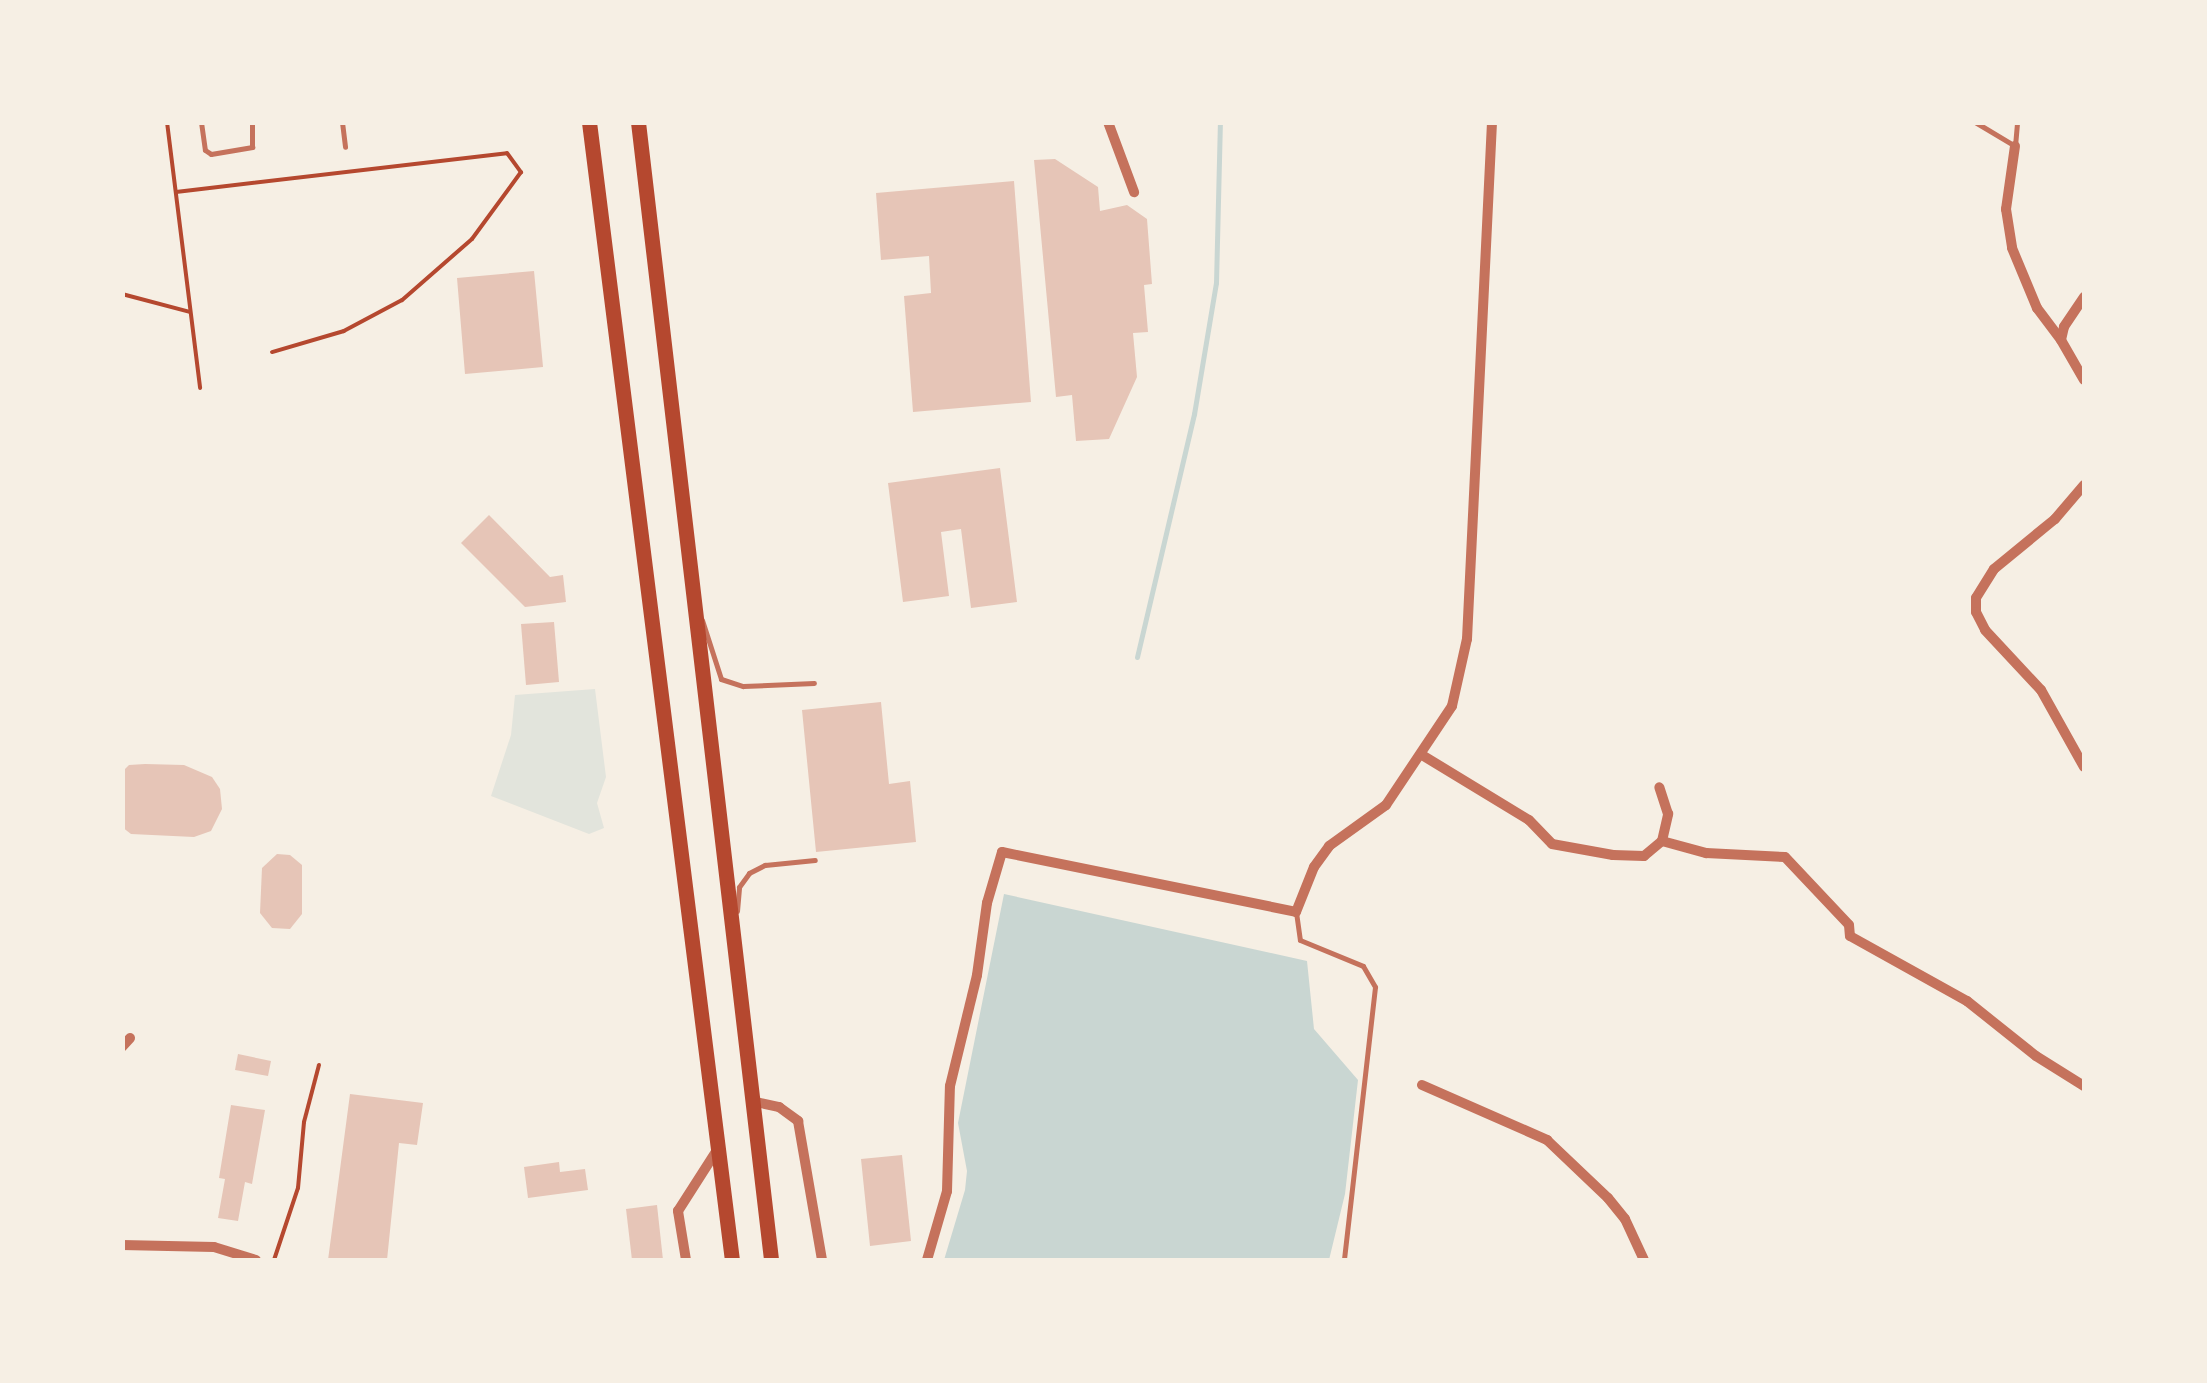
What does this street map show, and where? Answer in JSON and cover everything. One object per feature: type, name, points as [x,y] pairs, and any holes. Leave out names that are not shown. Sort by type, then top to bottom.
[{"type":"main road","points":[[589,122],[732,1260]]},
{"type":"main road","points":[[638,122],[770,1260]]},
{"type":"street","points":[[1108,122],[1134,192]]},
{"type":"street","points":[[927,1260],[947,1191],[950,1086],[977,975],[987,903],[1002,852],[1296,912],[1314,867],[1329,846],[1386,805],[1452,706],[1466,639],[1492,122]]},
{"type":"street","points":[[2014,146],[2006,209],[2012,248],[2037,308],[2084,380]]},
{"type":"street","points":[[2061,340],[2064,326],[2084,297]]},
{"type":"street","points":[[2084,485],[2055,519],[1994,569],[1976,598],[1976,612],[1985,630],[2041,690],[2084,767]]},
{"type":"street","points":[[1422,755],[1529,820],[1552,844],[1633,858],[1662,841],[1706,854],[1785,856],[1849,925],[1850,936],[1968,1001],[2036,1056],[2084,1086]]},
{"type":"street","points":[[1659,787],[1668,814],[1662,841]]},
{"type":"street","points":[[1422,1084],[1546,1140],[1608,1198],[1625,1220],[1644,1260]]},
{"type":"street","points":[[749,1101],[779,1107],[798,1120],[822,1260]]},
{"type":"street","points":[[686,1260],[678,1211],[718,1149]]},
{"type":"street","points":[[122,1245],[214,1247],[256,1260]]},
{"type":"lane","points":[[201,122],[205,150],[211,154],[252,147],[252,122]]},
{"type":"lane","points":[[342,122],[345,147]]},
{"type":"lane","points":[[1976,122],[2014,146],[2018,122]]},
{"type":"lane","points":[[694,603],[721,679],[743,686],[814,683]]},
{"type":"lane","points":[[733,954],[739,887],[749,872],[765,865],[816,860]]},
{"type":"lane","points":[[1296,912],[1300,940],[1363,966],[1374,987],[1344,1260]]},
{"type":"path","points":[[167,122],[200,388]]},
{"type":"path","points":[[176,192],[507,153],[522,172],[472,239],[402,300],[344,331],[272,352]]},
{"type":"path","points":[[122,294],[190,312]]},
{"type":"path","points":[[274,1260],[298,1188],[304,1122],[319,1065]]},
{"type":"shaded area","points":[[595,689],[606,777],[597,803],[604,828],[589,834],[491,796],[511,735],[515,695]]},
{"type":"shaded area","points":[[1004,894],[1307,961],[1314,1029],[1358,1080],[1345,1194],[1329,1260],[944,1260],[965,1190],[967,1171],[958,1123]]},
{"type":"building","points":[[1055,159],[1098,187],[1100,211],[1127,205],[1147,219],[1152,284],[1144,285],[1148,332],[1133,333],[1137,377],[1109,439],[1076,441],[1072,395],[1056,397],[1034,160]]},
{"type":"building","points":[[1014,181],[1031,402],[913,412],[904,296],[931,293],[929,256],[881,260],[876,193]]},
{"type":"building","points":[[534,271],[543,367],[465,374],[457,278]]},
{"type":"building","points":[[1000,468],[1017,602],[971,608],[961,529],[941,532],[949,596],[903,602],[888,483]]},
{"type":"building","points":[[489,515],[550,577],[563,575],[566,602],[525,607],[461,543]]},
{"type":"building","points":[[554,622],[559,682],[526,685],[521,624]]},
{"type":"building","points":[[881,702],[889,784],[910,781],[916,842],[816,852],[802,710]]},
{"type":"building","points":[[129,765],[184,765],[212,777],[220,789],[222,809],[211,831],[194,837],[131,834],[122,827],[122,772]]},
{"type":"building","points":[[277,854],[290,855],[302,865],[302,914],[290,929],[272,928],[260,913],[262,868]]},
{"type":"building","points":[[238,1054],[271,1061],[268,1076],[235,1070]]},
{"type":"building","points":[[350,1094],[423,1103],[417,1145],[399,1143],[387,1260],[328,1260]]},
{"type":"building","points":[[231,1105],[265,1110],[252,1184],[245,1182],[238,1221],[218,1218],[225,1179],[219,1178]]},
{"type":"building","points":[[902,1155],[911,1241],[870,1246],[861,1159]]},
{"type":"building","points":[[559,1162],[560,1172],[585,1169],[588,1190],[528,1198],[524,1167]]},
{"type":"building","points":[[657,1205],[663,1260],[632,1260],[626,1209]]},
{"type":"waterway","points":[[1137,657],[1194,414],[1216,283],[1220,122]]}]
